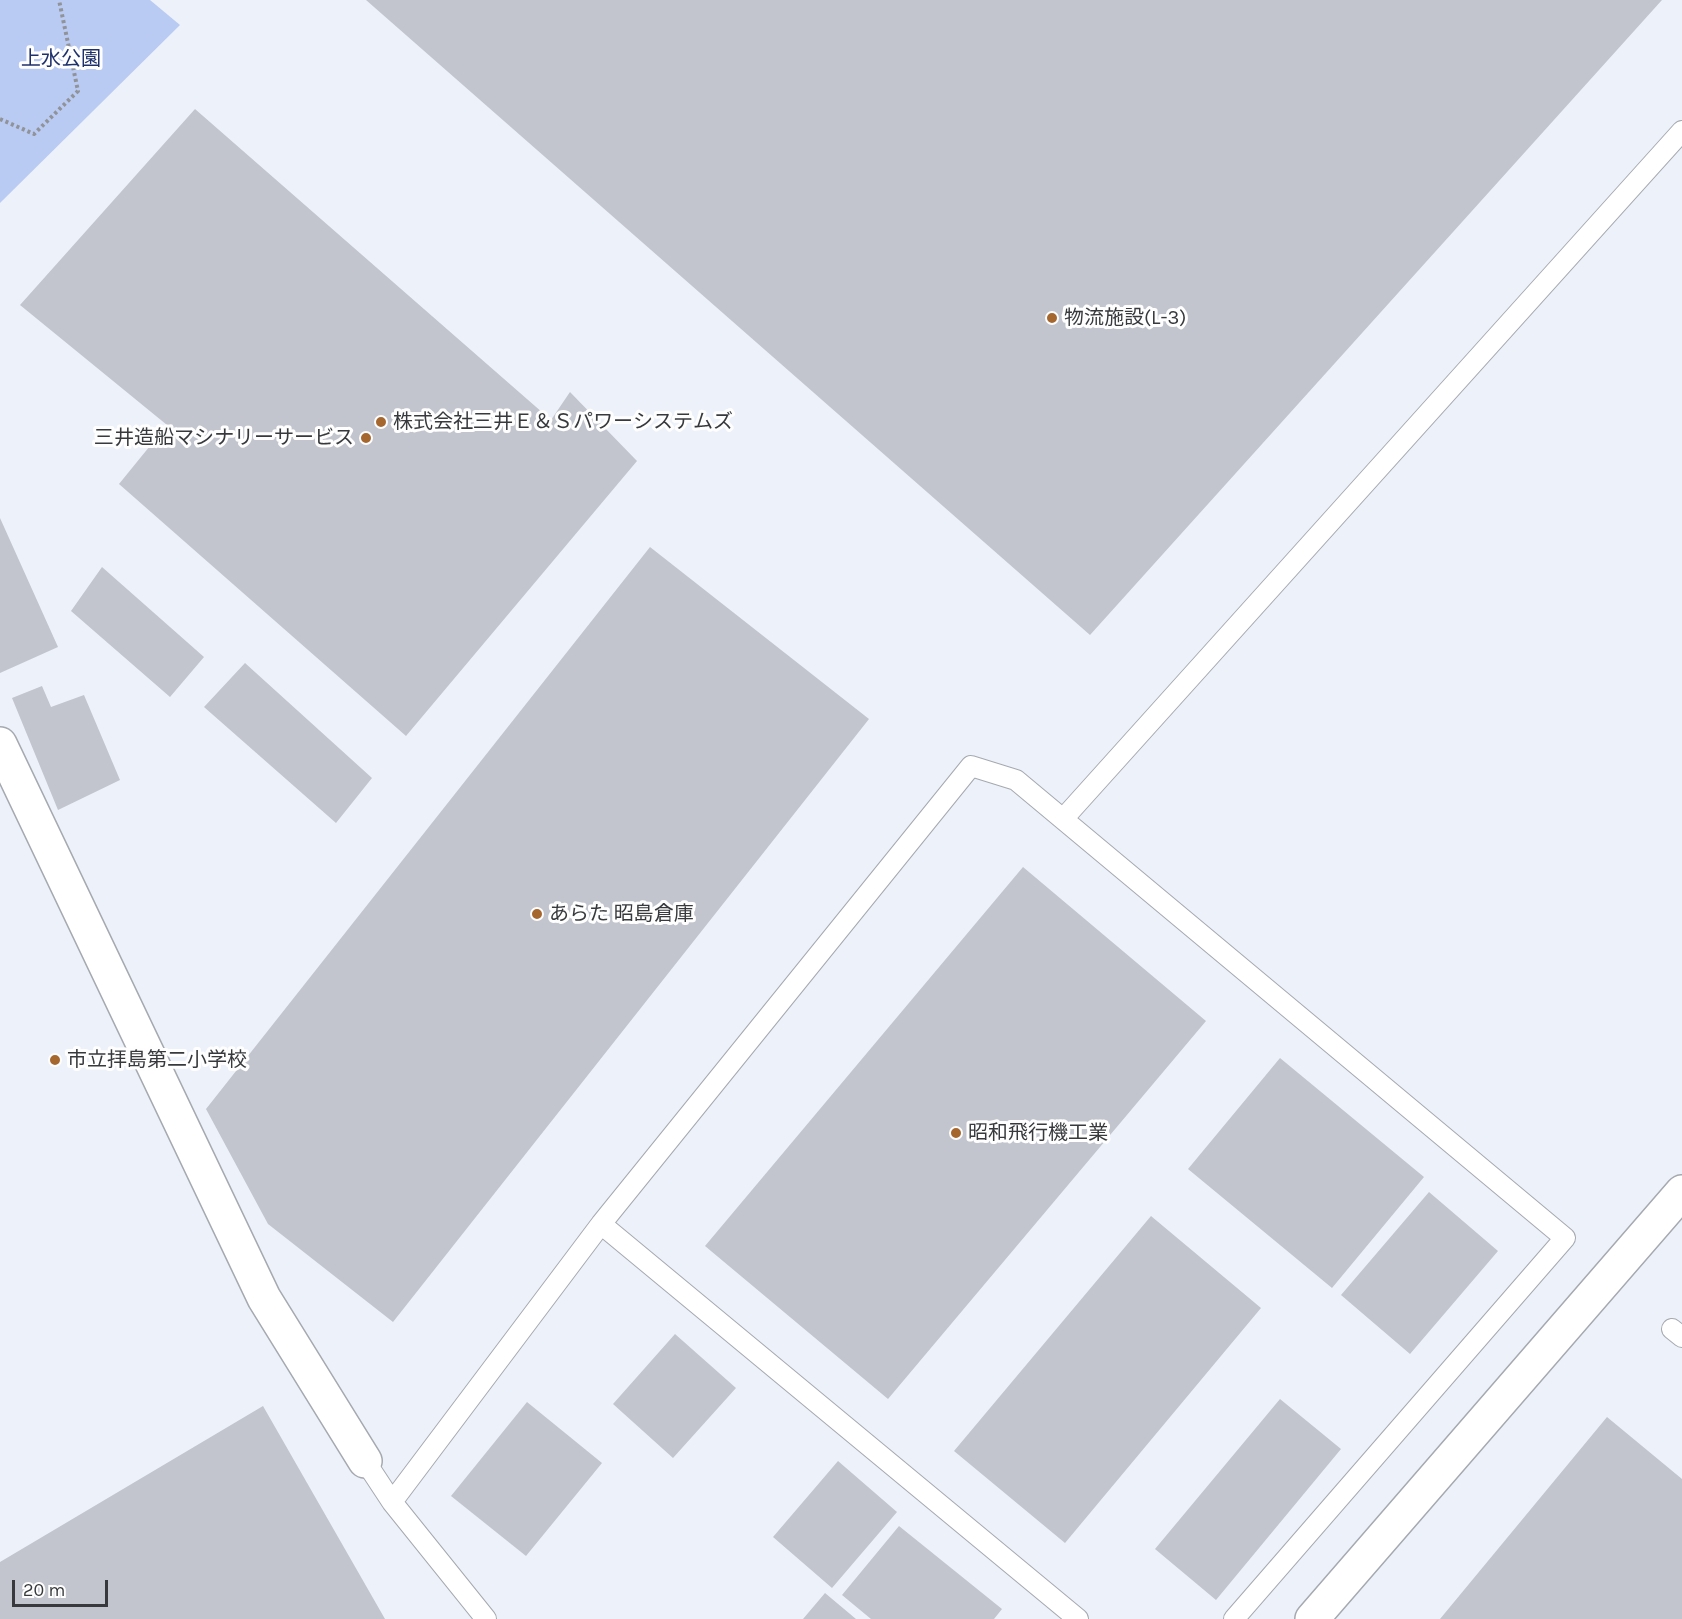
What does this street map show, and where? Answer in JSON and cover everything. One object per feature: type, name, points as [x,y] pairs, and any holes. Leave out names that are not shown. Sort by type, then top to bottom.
[{"type":"street","points":[[0,744],[264,1298],[365,1461]]},
{"type":"street","points":[[1312,1619],[1682,1192]]},
{"type":"lane","points":[[1063,819],[1682,131]]},
{"type":"lane","points":[[392,1502],[601,1224],[971,766],[1016,780],[1565,1238],[1234,1619]]},
{"type":"lane","points":[[601,1224],[1078,1619]]},
{"type":"lane","points":[[365,1461],[392,1502],[486,1619]]},
{"type":"path","points":[[0,119],[34,134],[78,91],[59,0]]},
{"type":"green space","name":"上水公園","points":[[0,0],[150,0],[180,25],[0,203]]},
{"type":"building","name":"物流施設(L-3)","points":[[366,0],[1662,0],[1090,635]]},
{"type":"building","name":"株式会社三井Ｅ＆Ｓパワーシステムズ","points":[[195,109],[551,420],[570,392],[637,461],[406,736],[119,484],[167,425],[20,305]]},
{"type":"building","points":[[0,518],[58,647],[0,673]]},
{"type":"building","name":"あらた 昭島倉庫","points":[[650,547],[869,719],[393,1322],[268,1224],[206,1109]]},
{"type":"building","points":[[102,567],[204,657],[170,697],[71,611]]},
{"type":"building","points":[[245,663],[372,778],[336,823],[204,707]]},
{"type":"building","points":[[42,686],[51,707],[84,695],[120,780],[58,810],[12,698]]},
{"type":"building","name":"昭和飛行機工業","points":[[1023,867],[1206,1021],[888,1399],[705,1246]]},
{"type":"building","points":[[1280,1058],[1424,1177],[1332,1288],[1188,1169]]},
{"type":"building","points":[[1429,1192],[1498,1251],[1410,1354],[1341,1295]]},
{"type":"building","points":[[1151,1216],[1261,1308],[1065,1543],[954,1451]]},
{"type":"building","points":[[675,1334],[736,1388],[673,1458],[613,1404]]},
{"type":"building","points":[[1280,1399],[1341,1449],[1216,1600],[1155,1549]]},
{"type":"building","points":[[527,1402],[602,1463],[526,1556],[451,1496]]},
{"type":"building","points":[[263,1406],[385,1619],[0,1619],[0,1562]]},
{"type":"building","points":[[1607,1417],[1682,1479],[1682,1619],[1440,1619]]},
{"type":"building","points":[[838,1461],[897,1512],[832,1588],[773,1537]]},
{"type":"building","points":[[899,1526],[1002,1609],[994,1619],[871,1619],[842,1595]]},
{"type":"building","points":[[825,1593],[856,1619],[803,1619]]},
{"type":"place","name":"物流施設(L-3)","points":[[1052,318]]},
{"type":"place","name":"株式会社三井Ｅ＆Ｓパワーシステムズ","points":[[381,422]]},
{"type":"place","name":"三井造船マシナリーサービス","points":[[366,438]]},
{"type":"place","name":"あらた 昭島倉庫","points":[[537,914]]},
{"type":"place","name":"市立拝島第二小学校","points":[[55,1060]]},
{"type":"place","name":"昭和飛行機工業","points":[[956,1133]]}]
